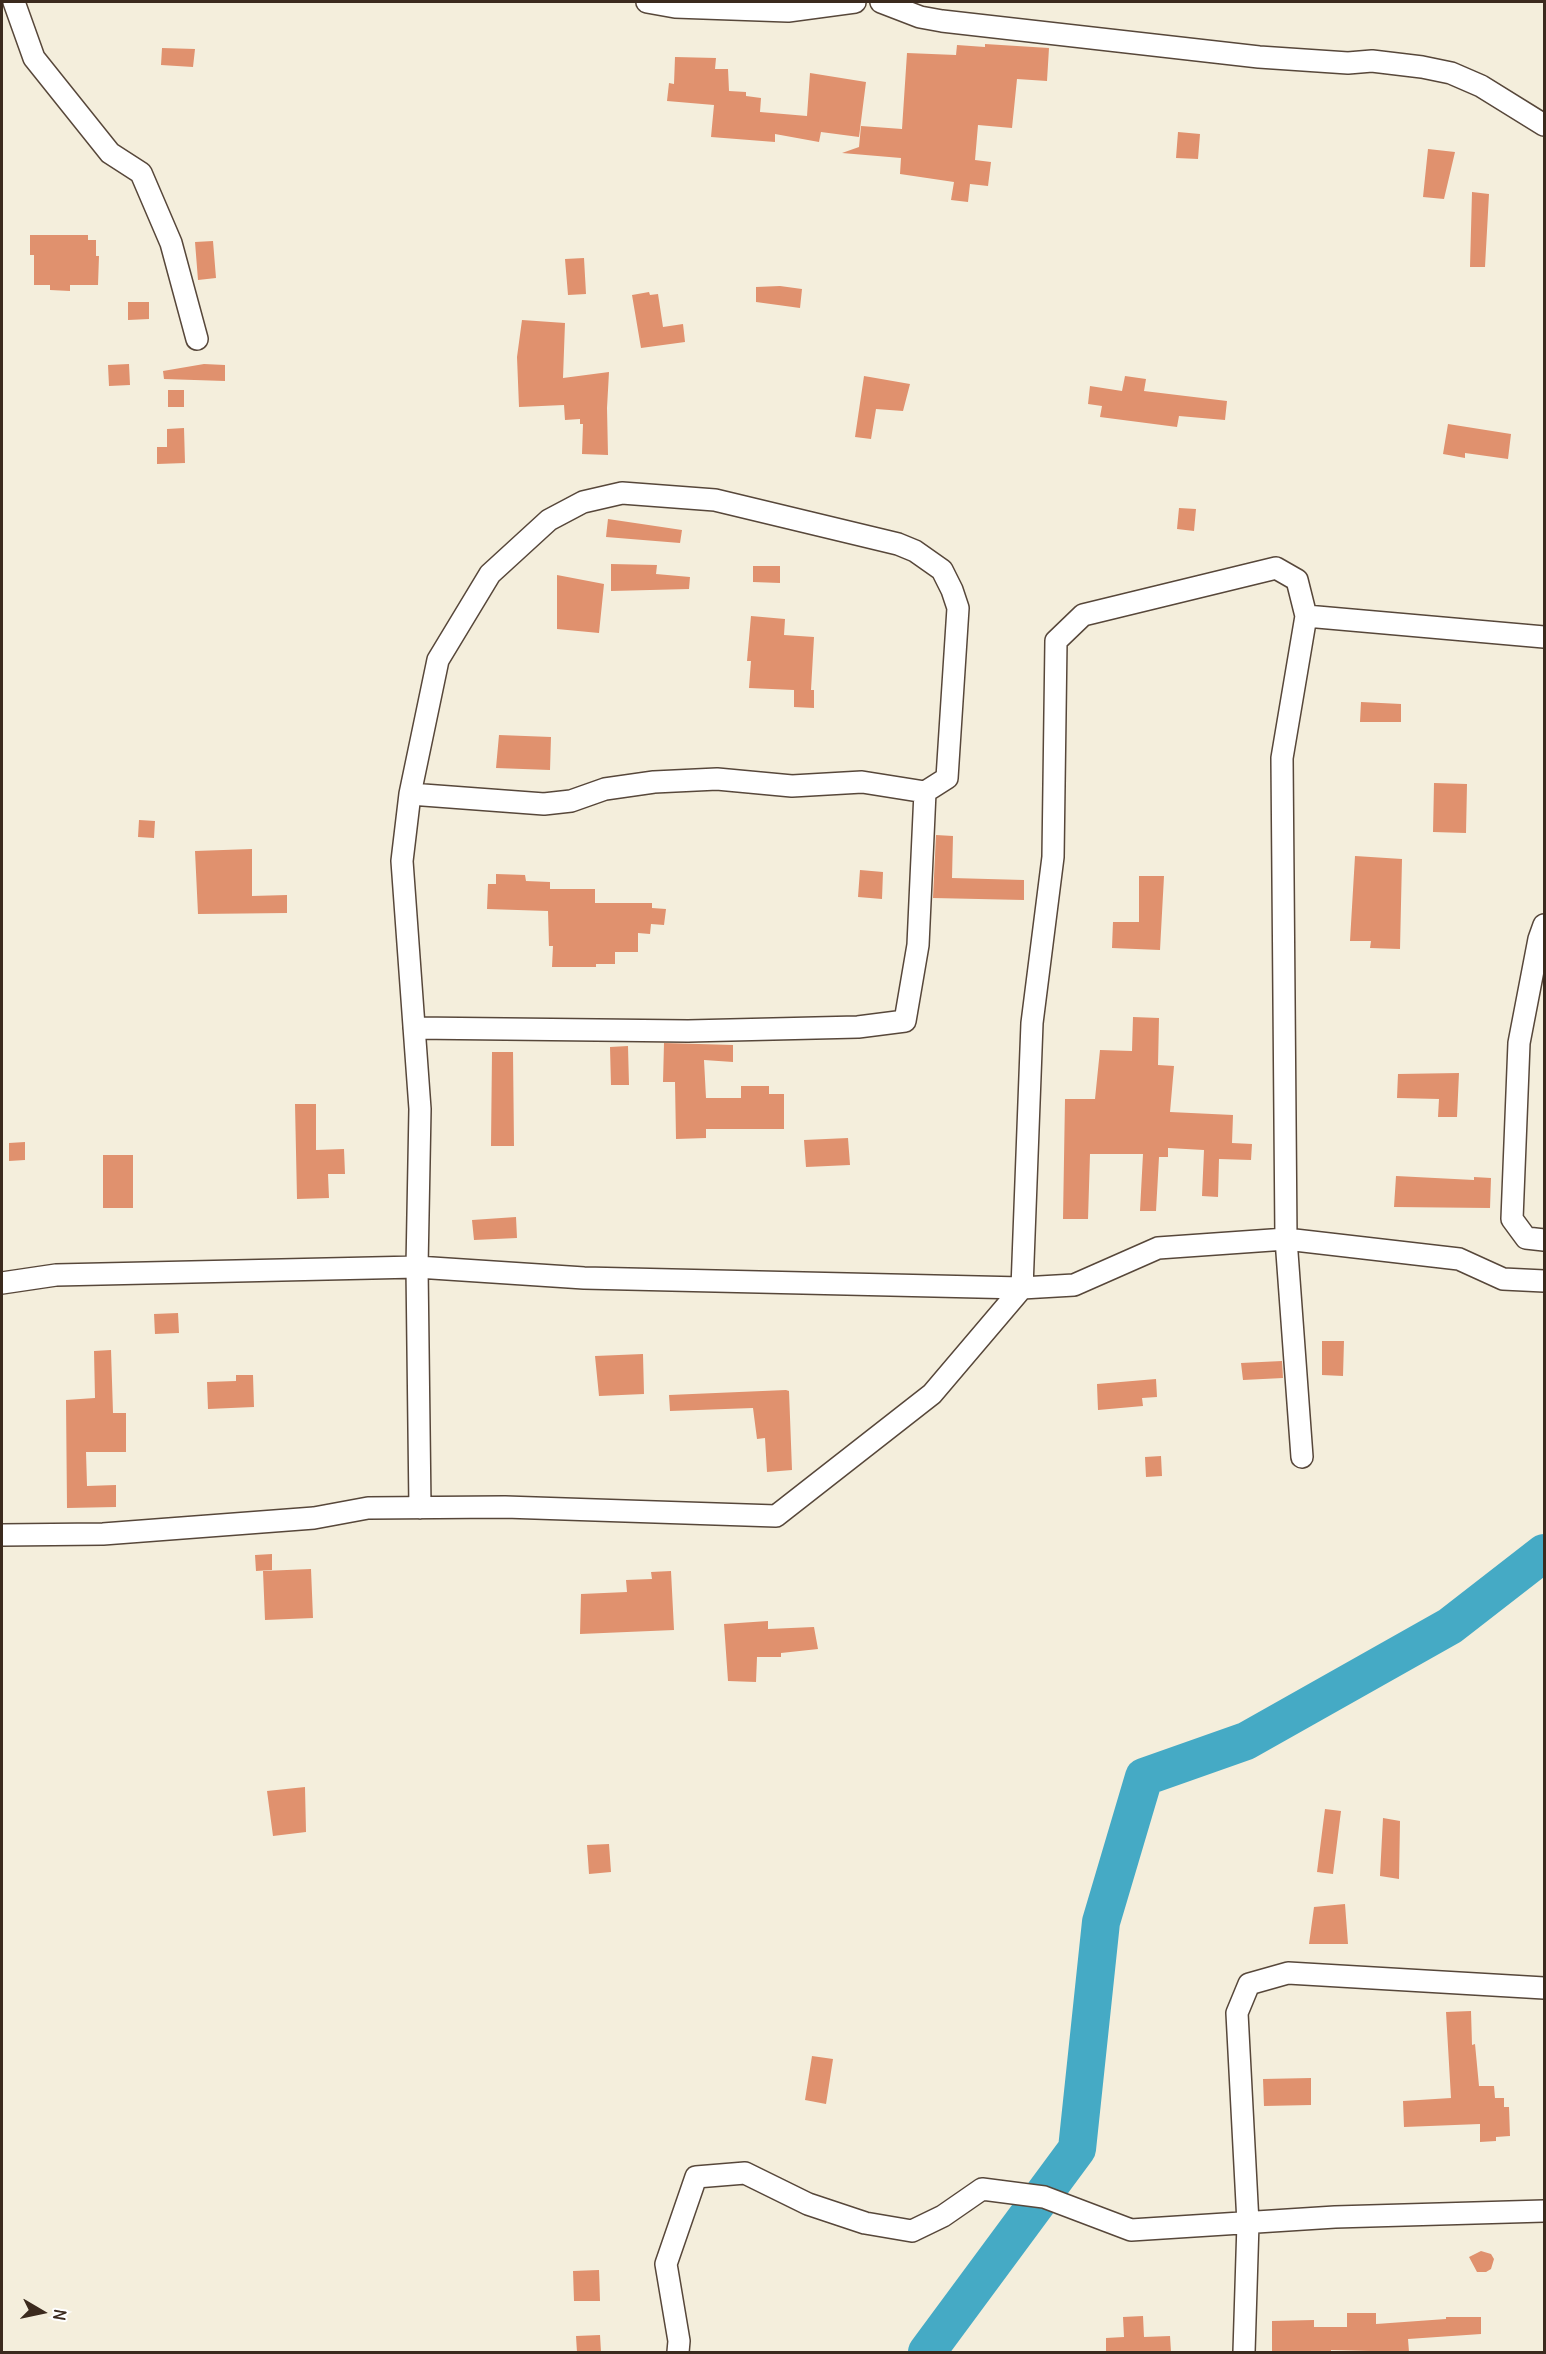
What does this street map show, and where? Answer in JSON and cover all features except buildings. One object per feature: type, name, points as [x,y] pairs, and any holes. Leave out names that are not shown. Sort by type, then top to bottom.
[{"type":"street","points":[[14,2],[34,58],[110,153],[141,173],[171,243],[197,339]]},
{"type":"street","points":[[647,2],[675,7],[788,11],[855,2]]},
{"type":"street","points":[[881,2],[920,17],[942,21],[1259,57],[1348,63],[1372,61],[1422,67],[1451,73],[1481,86],[1545,125]]},
{"type":"street","points":[[410,794],[544,804],[571,801],[605,789],[654,782],[717,779],[792,786],[862,782],[925,792],[947,778],[958,608],[942,570],[915,550],[898,544],[715,500],[622,493],[583,502],[549,520],[490,574],[438,660],[410,794],[402,861],[420,1109],[417,1267],[420,1508]]},
{"type":"street","points":[[2,1535],[103,1534],[314,1518],[368,1508],[505,1507],[776,1516],[932,1394],[1022,1288],[1032,1023],[1053,857],[1056,641],[1083,615],[1276,568],[1297,580],[1306,616],[1282,758],[1286,1239],[1302,1457]]},
{"type":"street","points":[[1306,616],[1545,637]]},
{"type":"street","points":[[414,1028],[688,1031],[858,1027],[905,1021],[918,945],[925,792]]},
{"type":"street","points":[[1545,924],[1539,939],[1518,1043],[1512,1219],[1526,1238],[1545,1240]]},
{"type":"street","points":[[2,1283],[56,1275],[417,1267],[584,1278],[1022,1288],[1074,1285],[1158,1248],[1286,1239],[1459,1259],[1503,1279],[1545,1281]]},
{"type":"street","points":[[1244,2352],[1248,2223],[1237,2013],[1249,1984],[1288,1973],[1545,1988]]},
{"type":"street","points":[[678,2352],[666,2264],[696,2177],[745,2173],[808,2204],[865,2223],[912,2231],[943,2216],[981,2189],[1044,2197],[1131,2230],[1545,2211]]},
{"type":"waterway","points":[[927,2352],[1077,2149],[1101,1922],[1144,1777],[1246,1741],[1450,1626],[1544,1553]]}]
